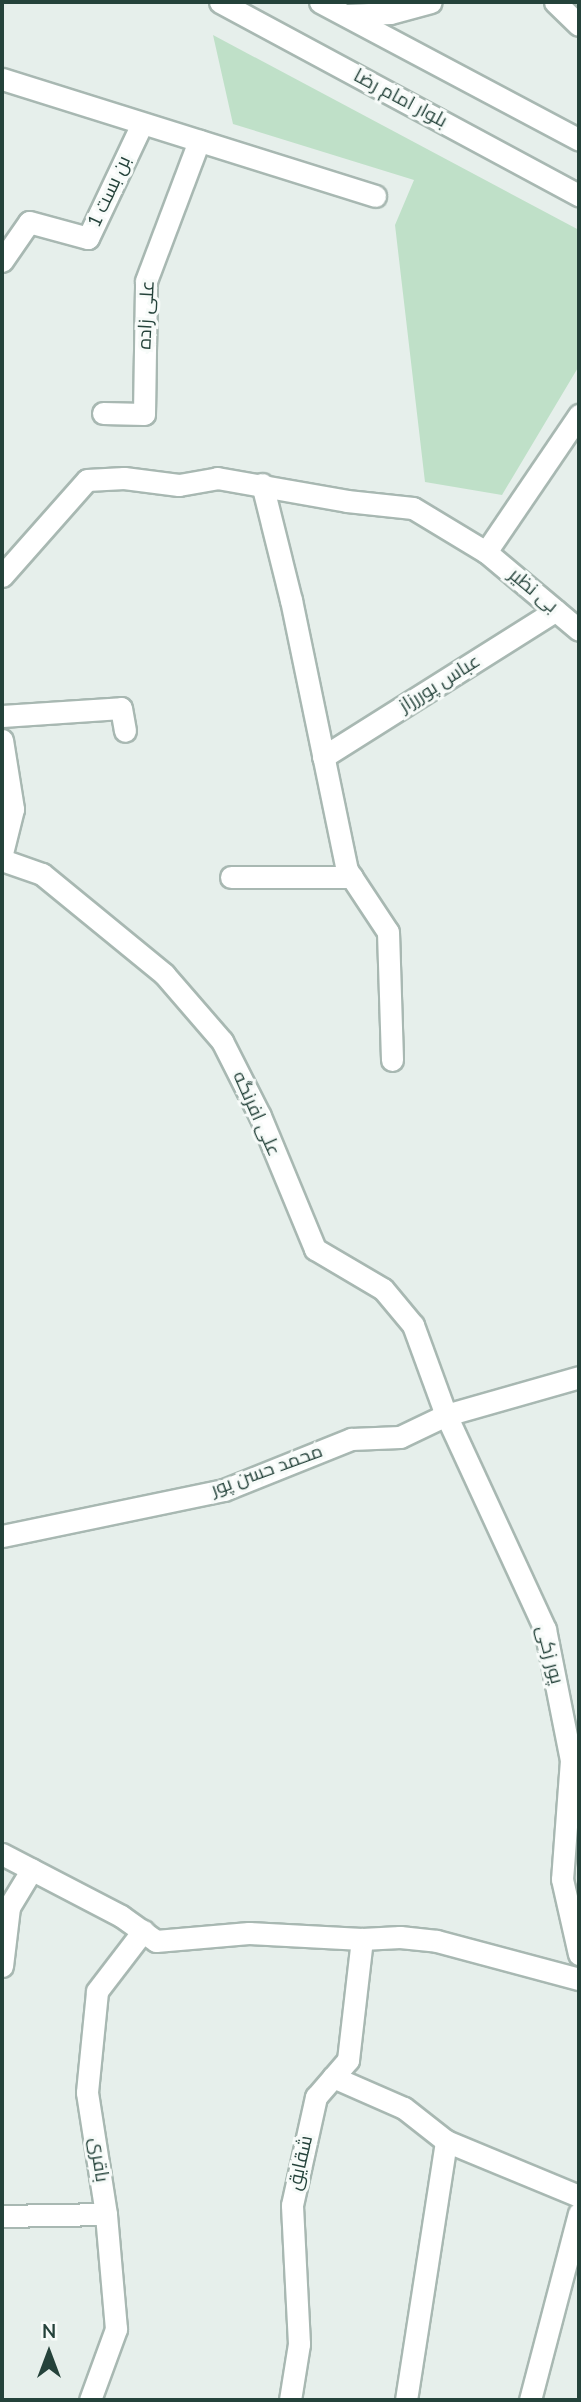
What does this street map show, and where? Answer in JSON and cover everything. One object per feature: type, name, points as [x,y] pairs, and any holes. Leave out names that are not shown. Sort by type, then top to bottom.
[{"type":"street","name":"بلوار امام رضا","points":[[220,2],[579,195]]},
{"type":"street","points":[[320,2],[579,140]]},
{"type":"street","points":[[345,15],[390,13],[431,2]]},
{"type":"street","points":[[555,2],[579,25]]},
{"type":"street","points":[[2,79],[375,196]]},
{"type":"street","name":"بن بست 1","points":[[2,261],[29,222],[88,237],[142,124]]},
{"type":"street","name":"علی زاده","points":[[103,413],[144,414],[146,281],[199,141]]},
{"type":"street","points":[[486,552],[579,415]]},
{"type":"street","name":"بی نظیر","points":[[2,576],[87,480],[124,478],[179,485],[217,478],[347,501],[413,508],[486,552],[579,630]]},
{"type":"street","points":[[262,484],[291,600],[347,870],[388,932],[391,1060]]},
{"type":"street","name":"عباس پوررزاز","points":[[323,757],[556,610]]},
{"type":"street","points":[[2,716],[121,709],[125,731]]},
{"type":"street","points":[[2,740],[13,808],[2,853]]},
{"type":"street","name":"علی افرنگه","points":[[2,860],[42,874],[164,974],[222,1041],[260,1116],[315,1250],[383,1289],[413,1325],[446,1415]]},
{"type":"street","points":[[230,877],[352,877]]},
{"type":"street","name":"محمد حسن پور","points":[[2,1536],[224,1490],[351,1439],[400,1437],[446,1415],[579,1377]]},
{"type":"street","name":"پور زکی","points":[[446,1415],[545,1629],[571,1705],[571,1760],[562,1879],[579,1954]]},
{"type":"street","points":[[2,1854],[143,1931],[156,1941],[249,1933],[362,1939],[400,1937],[438,1941],[579,1979]]},
{"type":"street","points":[[2,1966],[9,1907],[32,1869]]},
{"type":"street","name":"باقری","points":[[90,2400],[116,2329],[106,2214],[87,2092],[97,1991],[143,1931]]},
{"type":"street","name":"شقایق","points":[[290,2400],[299,2344],[292,2205],[316,2097],[348,2060],[362,1939]]},
{"type":"street","points":[[333,2077],[404,2108],[446,2141],[579,2196]]},
{"type":"street","points":[[406,2400],[446,2141]]},
{"type":"street","points":[[530,2400],[579,2213]]},
{"type":"street","points":[[2,2216],[106,2214]]},
{"type":"green space","points":[[213,35],[579,230],[579,366],[502,495],[425,482],[395,225],[414,180],[233,124]]}]
